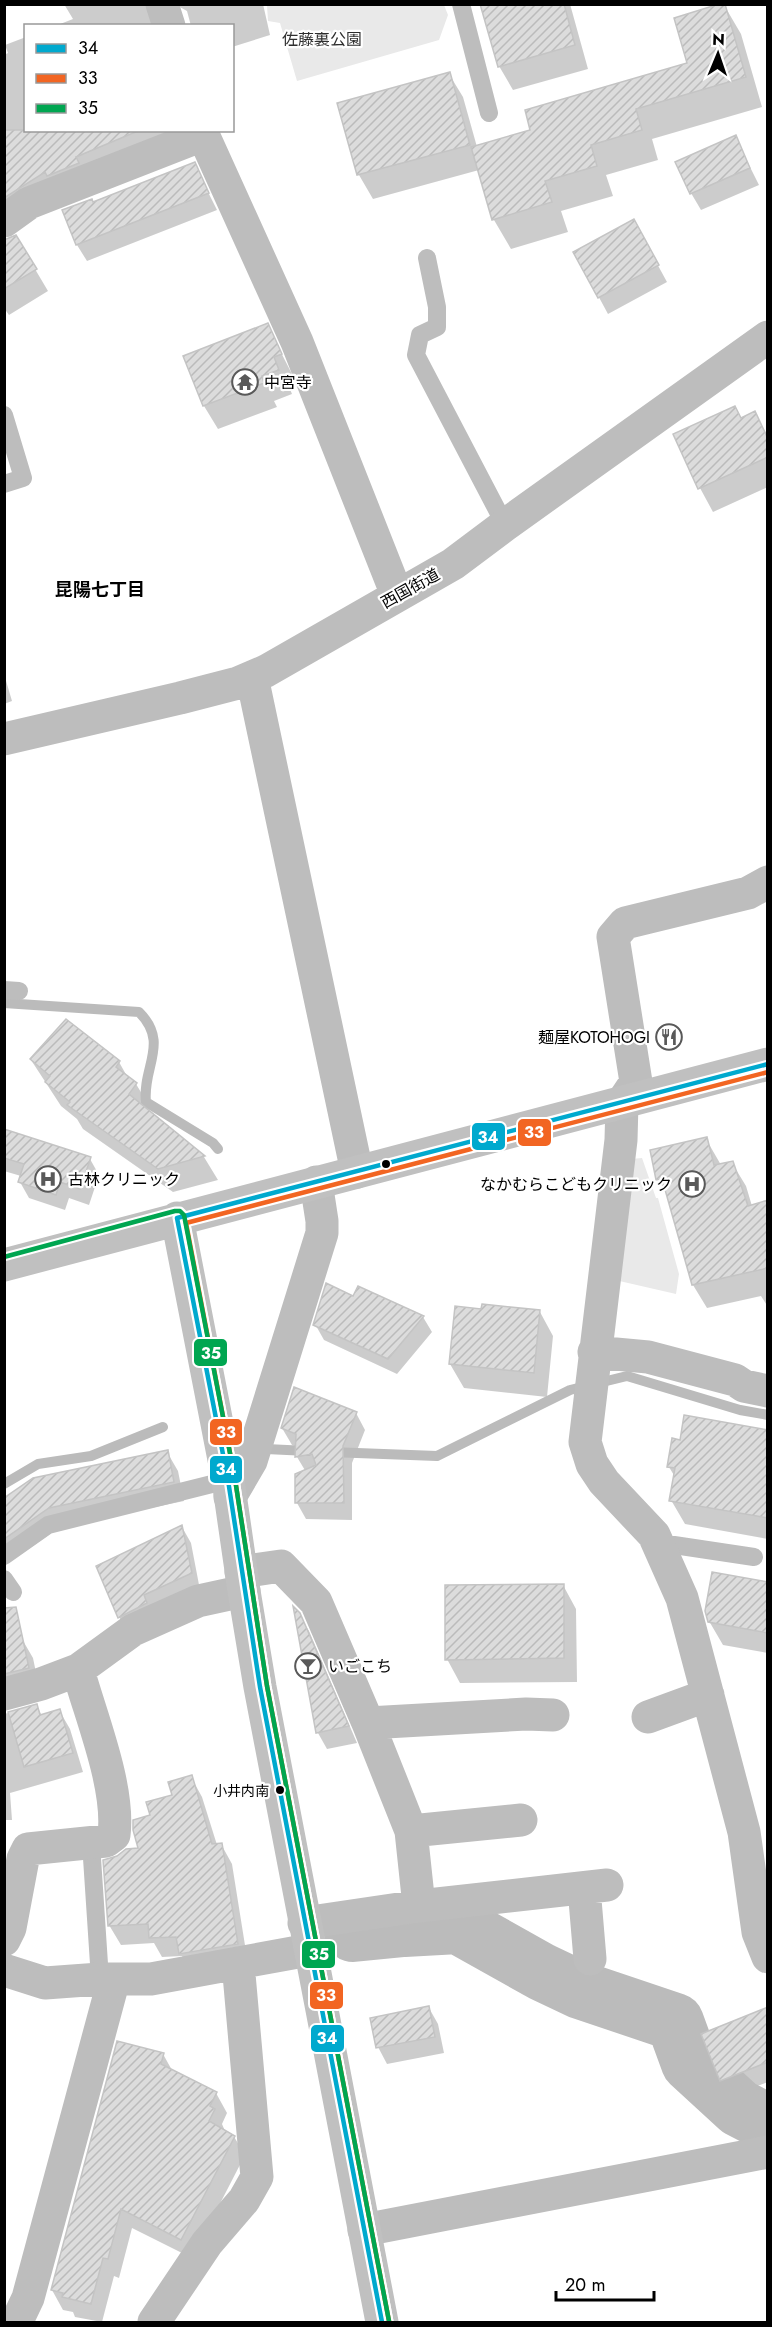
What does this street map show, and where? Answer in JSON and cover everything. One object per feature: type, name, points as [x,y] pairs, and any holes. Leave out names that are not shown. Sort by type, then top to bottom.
[{"type":"street","points":[[162,4],[169,24]]},
{"type":"street","points":[[4,220],[29,203],[202,133],[297,342],[397,595]]},
{"type":"street","name":"西国街道","points":[[4,739],[238,683],[266,671],[453,564],[768,337]]},
{"type":"street","points":[[252,677],[357,1172]]},
{"type":"street","points":[[768,882],[748,892],[625,923],[613,937],[636,1082],[622,1103],[621,1140],[585,1442],[592,1464],[604,1482],[654,1535],[682,1598],[744,1832],[758,1932],[768,1958]]},
{"type":"street","points":[[4,1264],[768,1064]]},
{"type":"street","points":[[229,1489],[251,1461],[322,1233],[316,1182]]},
{"type":"street","points":[[177,1218],[229,1489],[242,1582],[307,1936],[382,2322]]},
{"type":"street","points":[[594,1352],[648,1357],[768,1391]]},
{"type":"street","points":[[4,1694],[41,1684],[78,1670],[133,1630],[281,1566],[316,1602],[368,1723],[411,1831],[419,1906]]},
{"type":"street","points":[[4,1940],[10,1928],[23,1859],[28,1849],[106,1841],[114,1835],[116,1818],[112,1787],[78,1670]]},
{"type":"street","points":[[648,1717],[708,1695]]},
{"type":"street","points":[[368,1723],[535,1707]]},
{"type":"street","points":[[411,1831],[521,1820]]},
{"type":"street","points":[[4,1970],[45,1983],[107,1979],[151,1980],[238,1963],[307,1936],[517,1883],[595,1887],[590,1959]]},
{"type":"street","points":[[154,2322],[207,2243],[244,2200],[257,2177],[238,1963]]},
{"type":"street","points":[[13,2320],[28,2298],[107,1979]]},
{"type":"street","points":[[364,2230],[768,2152]]},
{"type":"lane","points":[[461,4],[489,113]]},
{"type":"lane","points":[[426,258],[437,307],[437,327],[420,335],[416,355],[505,525]]},
{"type":"lane","points":[[4,415],[23,478],[4,484]]},
{"type":"lane","points":[[4,1556],[48,1525],[229,1489]]},
{"type":"lane","points":[[658,1546],[674,1545],[754,1557]]},
{"type":"lane","points":[[91,1843],[107,1979]]},
{"type":"green space","name":"佐藤裏公園","points":[[267,5],[444,5],[448,15],[439,40],[297,81],[280,23],[268,21]]},
{"type":"green space","points":[[642,1158],[656,1198],[658,1198],[679,1274],[676,1294],[615,1280],[631,1159]]},
{"type":"building","points":[[480,4],[564,4],[575,45],[498,67]]},
{"type":"building","points":[[725,4],[746,77],[636,109],[642,130],[591,145],[597,166],[545,181],[552,202],[492,220],[471,147],[530,130],[525,110],[687,63],[674,18]]},
{"type":"building","points":[[450,72],[470,145],[357,175],[337,103]]},
{"type":"building","points":[[4,130],[136,132],[76,157],[79,163],[47,176],[45,172],[4,198]]},
{"type":"building","points":[[736,135],[750,168],[690,194],[675,162]]},
{"type":"building","points":[[195,162],[209,193],[76,245],[62,210],[92,199],[93,202]]},
{"type":"building","points":[[634,219],[659,265],[598,298],[573,252]]},
{"type":"building","points":[[16,235],[37,269],[4,289],[4,240]]},
{"type":"building","points":[[268,323],[282,354],[274,357],[279,370],[262,376],[264,383],[203,406],[183,356]]},
{"type":"building","points":[[735,406],[741,418],[755,411],[768,439],[768,457],[698,489],[673,434]]},
{"type":"building","points":[[66,1019],[120,1061],[116,1067],[137,1083],[129,1094],[205,1156],[158,1169],[67,1105],[70,1102],[45,1082],[50,1076],[30,1059]]},
{"type":"building","points":[[4,1129],[91,1157],[80,1189],[60,1182],[56,1195],[18,1182],[24,1164],[4,1158]]},
{"type":"building","points":[[707,1137],[714,1165],[733,1161],[748,1206],[768,1200],[768,1268],[692,1285],[662,1179],[656,1180],[650,1150]]},
{"type":"building","points":[[326,1283],[353,1296],[358,1286],[424,1316],[388,1359],[313,1325]]},
{"type":"building","points":[[482,1304],[540,1310],[534,1373],[449,1364],[455,1306],[481,1309]]},
{"type":"building","points":[[294,1387],[357,1412],[343,1446],[344,1503],[295,1503],[295,1474],[316,1465],[312,1454],[295,1457],[296,1434],[281,1428]]},
{"type":"building","points":[[684,1415],[768,1430],[768,1518],[669,1501],[675,1468],[667,1467],[672,1438],[680,1440]]},
{"type":"building","points":[[168,1450],[174,1482],[49,1508],[4,1539],[4,1498],[33,1478]]},
{"type":"building","points":[[182,1525],[192,1573],[144,1595],[147,1603],[118,1618],[96,1566]]},
{"type":"building","points":[[712,1572],[768,1582],[768,1633],[708,1622],[705,1611]]},
{"type":"building","points":[[564,1584],[564,1658],[445,1660],[445,1585]]},
{"type":"building","points":[[293,1606],[300,1613],[349,1726],[316,1733]]},
{"type":"building","points":[[16,1607],[29,1668],[4,1674],[4,1608]]},
{"type":"building","points":[[37,1704],[40,1715],[60,1709],[73,1753],[24,1767],[8,1712]]},
{"type":"building","points":[[192,1775],[212,1844],[222,1843],[238,1944],[179,1954],[176,1937],[149,1938],[148,1924],[108,1926],[103,1860],[117,1856],[126,1849],[138,1848],[133,1820],[150,1815],[146,1802],[172,1795],[168,1782]]},
{"type":"building","points":[[429,2006],[435,2037],[376,2048],[370,2018]]},
{"type":"building","points":[[768,2007],[768,2062],[720,2081],[701,2034]]},
{"type":"building","points":[[117,2041],[164,2053],[161,2064],[217,2092],[210,2106],[215,2109],[209,2121],[235,2136],[181,2240],[121,2209],[108,2259],[103,2258],[91,2304],[62,2297],[63,2293],[51,2290]]},
{"type":"waterway","points":[[4,1003],[139,1012],[148,1023],[153,1034],[154,1045],[146,1089],[146,1102],[213,1143],[218,1149]]},
{"type":"waterway","points":[[330,1452],[437,1456],[570,1390],[627,1376],[740,1410],[768,1415]]},
{"type":"waterway","points":[[4,1484],[38,1464],[91,1456],[163,1427]]},
{"type":"waterway","points":[[266,1449],[308,1451]]},
{"type":"waterway","points":[[353,1933],[458,1925],[542,1972],[580,1990],[675,2022],[690,2063],[739,2108],[768,2123]]},
{"type":"transit line","name":"34","points":[[382,2322],[260,1687],[228,1480],[177,1218],[768,1064]]},
{"type":"transit line","name":"33","points":[[389,2321],[267,1686],[235,1479],[186,1223],[768,1072]]},
{"type":"transit line","name":"35","points":[[4,1257],[175,1211],[180,1211],[184,1215],[235,1479],[267,1686],[389,2321]]},
{"type":"place","name":"中宮寺","points":[[245,382]]},
{"type":"place","name":"麺屋KOTOHOGI","points":[[669,1037]]},
{"type":"place","name":"古林クリニック","points":[[48,1179]]},
{"type":"place","name":"なかむらこどもクリニック","points":[[692,1184]]},
{"type":"place","name":"いごこち","points":[[308,1666]]},
{"type":"place","name":"小井内南","points":[[280,1790]]},
{"type":"district","name":"昆陽七丁目","points":[[100,590]]}]
